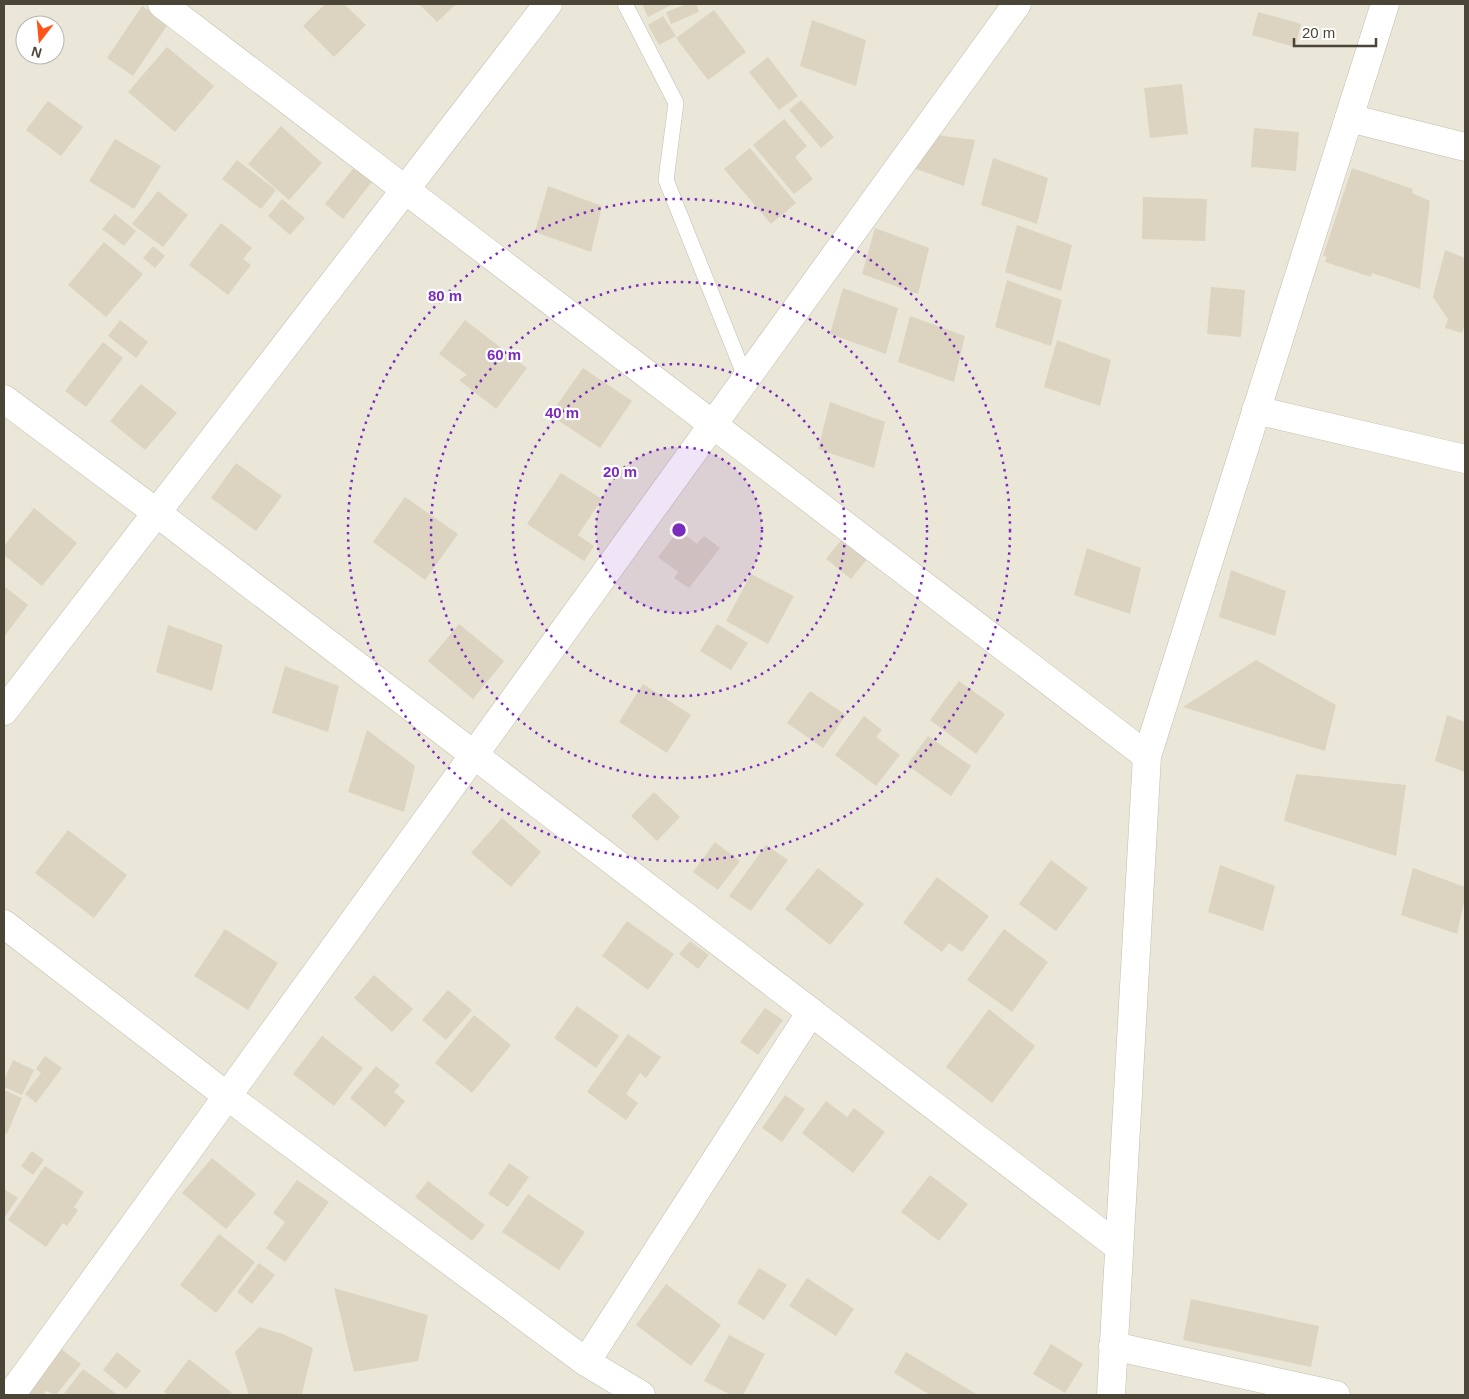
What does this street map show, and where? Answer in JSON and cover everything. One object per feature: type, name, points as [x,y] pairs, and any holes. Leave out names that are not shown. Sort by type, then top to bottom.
[{"type":"street","points":[[162,4],[1147,756]]},
{"type":"street","points":[[4,711],[548,4]]},
{"type":"street","points":[[11,1395],[1017,4]]},
{"type":"street","points":[[1111,1395],[1147,756],[1385,4]]},
{"type":"street","points":[[1349,118],[1465,147]]},
{"type":"street","points":[[4,399],[157,513],[1119,1247]]},
{"type":"street","points":[[1256,410],[1465,459]]},
{"type":"street","points":[[4,924],[227,1096],[586,1362],[641,1395]]},
{"type":"street","points":[[586,1362],[811,1012]]},
{"type":"street","points":[[1113,1346],[1336,1395]]},
{"type":"lane","points":[[625,4],[676,103],[666,180],[746,379]]},
{"type":"shaded area","points":[[4,4],[1465,4],[1465,1395],[4,1395]]},
{"type":"building","points":[[325,4],[344,4],[366,25],[334,57],[303,26]]},
{"type":"building","points":[[419,4],[456,4],[437,22]]},
{"type":"building","points":[[642,4],[673,4],[648,17]]},
{"type":"building","points":[[687,4],[696,4],[699,12],[671,24],[666,12]]},
{"type":"building","points":[[142,6],[168,24],[133,76],[107,58]]},
{"type":"building","points":[[714,10],[746,52],[708,80],[676,38]]},
{"type":"building","points":[[1258,12],[1301,24],[1295,47],[1252,35]]},
{"type":"building","points":[[663,16],[676,36],[659,45],[648,25]]},
{"type":"building","points":[[812,20],[866,40],[856,86],[800,66]]},
{"type":"building","points":[[167,47],[214,86],[175,132],[128,92]]},
{"type":"building","points":[[768,57],[798,96],[779,110],[749,72]]},
{"type":"building","points":[[1182,84],[1188,134],[1150,138],[1144,88]]},
{"type":"building","points":[[801,100],[834,137],[821,148],[789,110]]},
{"type":"building","points":[[48,101],[83,127],[61,156],[26,130]]},
{"type":"building","points":[[784,119],[807,146],[795,157],[813,179],[794,194],[753,145]]},
{"type":"building","points":[[281,126],[322,163],[289,200],[248,164]]},
{"type":"building","points":[[1254,128],[1299,132],[1296,171],[1251,167]]},
{"type":"building","points":[[929,134],[975,140],[964,186],[908,166]]},
{"type":"building","points":[[115,139],[161,166],[134,209],[89,181]]},
{"type":"building","points":[[750,148],[796,203],[771,224],[724,169]]},
{"type":"building","points":[[993,158],[1048,178],[1037,224],[981,205]]},
{"type":"building","points":[[237,160],[276,190],[261,209],[222,179]]},
{"type":"building","points":[[356,165],[374,179],[343,219],[325,204]]},
{"type":"building","points":[[1352,168],[1413,189],[1412,193],[1430,201],[1420,289],[1372,273],[1371,277],[1325,262],[1327,257],[1323,256]]},
{"type":"building","points":[[548,186],[602,206],[591,252],[535,232]]},
{"type":"building","points":[[158,191],[188,215],[163,247],[132,224]]},
{"type":"building","points":[[1143,197],[1207,199],[1205,241],[1142,239]]},
{"type":"building","points":[[282,199],[305,218],[290,235],[268,216]]},
{"type":"building","points":[[115,214],[136,231],[124,246],[102,229]]},
{"type":"building","points":[[221,223],[252,248],[243,259],[251,265],[228,295],[189,265]]},
{"type":"building","points":[[1017,225],[1072,245],[1061,291],[1005,272]]},
{"type":"building","points":[[875,228],[929,248],[918,294],[862,274]]},
{"type":"building","points":[[104,242],[143,274],[106,317],[68,285]]},
{"type":"building","points":[[153,246],[165,256],[155,268],[143,258]]},
{"type":"building","points":[[1445,250],[1465,258],[1465,323],[1462,333],[1445,328],[1448,319],[1433,297]]},
{"type":"building","points":[[1007,280],[1062,300],[1051,346],[995,327]]},
{"type":"building","points":[[1211,287],[1245,290],[1241,337],[1207,334]]},
{"type":"building","points":[[843,288],[898,308],[886,354],[830,334]]},
{"type":"building","points":[[910,316],[965,336],[954,382],[898,362]]},
{"type":"building","points":[[120,320],[148,342],[136,358],[108,336]]},
{"type":"building","points":[[465,320],[527,368],[496,409],[459,380],[467,375],[439,354]]},
{"type":"building","points":[[1057,340],[1111,360],[1100,406],[1044,387]]},
{"type":"building","points":[[103,342],[123,358],[86,407],[65,391]]},
{"type":"building","points":[[583,368],[632,401],[600,448],[550,415]]},
{"type":"building","points":[[141,384],[177,413],[145,450],[110,421]]},
{"type":"building","points":[[830,402],[885,422],[874,468],[818,449]]},
{"type":"building","points":[[236,463],[282,496],[256,531],[211,498]]},
{"type":"building","points":[[561,473],[602,499],[578,535],[594,546],[584,561],[527,524]]},
{"type":"building","points":[[405,497],[458,534],[425,580],[373,542]]},
{"type":"building","points":[[34,508],[77,543],[42,586],[4,555],[4,546]]},
{"type":"building","points":[[679,530],[697,544],[704,536],[720,548],[689,588],[674,578],[678,572],[658,557]]},
{"type":"building","points":[[842,539],[867,559],[851,579],[826,559]]},
{"type":"building","points":[[1087,548],[1141,568],[1130,614],[1074,595]]},
{"type":"building","points":[[1231,570],[1286,591],[1275,636],[1219,617]]},
{"type":"building","points":[[751,574],[794,596],[768,644],[726,621]]},
{"type":"building","points":[[4,586],[28,605],[4,637]]},
{"type":"building","points":[[459,624],[504,661],[473,699],[428,661]]},
{"type":"building","points":[[717,624],[748,643],[731,670],[700,651]]},
{"type":"building","points":[[168,625],[223,645],[212,691],[156,672]]},
{"type":"building","points":[[1256,660],[1336,705],[1325,751],[1183,707]]},
{"type":"building","points":[[285,666],[339,686],[328,732],[272,713]]},
{"type":"building","points":[[959,681],[1005,714],[976,754],[930,720]]},
{"type":"building","points":[[643,684],[691,715],[667,753],[619,722]]},
{"type":"building","points":[[810,691],[846,715],[823,748],[787,723]]},
{"type":"building","points":[[1447,715],[1465,722],[1465,772],[1435,761]]},
{"type":"building","points":[[864,716],[882,730],[876,737],[900,755],[876,786],[835,755]]},
{"type":"building","points":[[367,730],[415,766],[404,812],[348,792]]},
{"type":"building","points":[[928,736],[971,766],[951,796],[907,765]]},
{"type":"building","points":[[1296,774],[1406,785],[1396,856],[1284,821]]},
{"type":"building","points":[[654,792],[680,817],[657,841],[631,816]]},
{"type":"building","points":[[502,818],[541,852],[511,887],[471,853]]},
{"type":"building","points":[[68,830],[127,875],[94,918],[35,873]]},
{"type":"building","points":[[715,842],[740,861],[718,890],[693,872]]},
{"type":"building","points":[[766,845],[788,860],[751,911],[729,896]]},
{"type":"building","points":[[1051,860],[1088,888],[1056,931],[1019,904]]},
{"type":"building","points":[[1220,865],[1275,886],[1263,931],[1208,912]]},
{"type":"building","points":[[818,868],[864,904],[830,945],[785,909]]},
{"type":"building","points":[[1413,868],[1465,887],[1465,898],[1457,934],[1401,915]]},
{"type":"building","points":[[937,877],[989,916],[962,952],[949,943],[942,952],[903,923]]},
{"type":"building","points":[[627,921],[674,954],[648,990],[602,956]]},
{"type":"building","points":[[225,929],[278,963],[248,1010],[194,976]]},
{"type":"building","points":[[1004,929],[1048,962],[1012,1012],[967,980]]},
{"type":"building","points":[[690,941],[709,955],[698,969],[679,954]]},
{"type":"building","points":[[374,975],[413,1009],[392,1032],[354,998]]},
{"type":"building","points":[[448,990],[472,1010],[446,1040],[422,1020]]},
{"type":"building","points":[[577,1006],[619,1036],[596,1068],[554,1038]]},
{"type":"building","points":[[765,1008],[783,1020],[758,1055],[740,1042]]},
{"type":"building","points":[[989,1009],[1035,1046],[992,1103],[946,1067]]},
{"type":"building","points":[[474,1015],[511,1045],[472,1093],[435,1063]]},
{"type":"building","points":[[628,1034],[661,1057],[646,1078],[640,1073],[626,1094],[638,1103],[626,1120],[587,1092]]},
{"type":"building","points":[[322,1036],[363,1068],[334,1106],[293,1074]]},
{"type":"building","points":[[45,1056],[62,1068],[36,1103],[25,1094],[41,1073],[36,1069]]},
{"type":"building","points":[[13,1060],[34,1070],[22,1095],[4,1087],[4,1080]]},
{"type":"building","points":[[376,1066],[400,1085],[394,1092],[405,1101],[385,1127],[350,1098]]},
{"type":"building","points":[[4,1090],[22,1098],[7,1134],[4,1132]]},
{"type":"building","points":[[785,1095],[805,1109],[782,1142],[762,1128]]},
{"type":"building","points":[[826,1101],[847,1117],[854,1108],[885,1132],[853,1173],[802,1133]]},
{"type":"building","points":[[32,1151],[44,1160],[33,1175],[21,1166]]},
{"type":"building","points":[[212,1158],[256,1194],[226,1229],[182,1193]]},
{"type":"building","points":[[509,1163],[529,1177],[508,1207],[488,1194]]},
{"type":"building","points":[[45,1166],[84,1192],[74,1207],[78,1210],[67,1226],[63,1223],[46,1247],[8,1220]]},
{"type":"building","points":[[930,1175],[968,1204],[939,1241],[901,1212]]},
{"type":"building","points":[[297,1180],[329,1202],[285,1262],[266,1248],[285,1222],[273,1213]]},
{"type":"building","points":[[428,1181],[485,1225],[472,1241],[415,1197]]},
{"type":"building","points":[[4,1189],[18,1198],[4,1218]]},
{"type":"building","points":[[528,1194],[585,1232],[559,1270],[502,1232]]},
{"type":"building","points":[[219,1234],[255,1262],[216,1313],[180,1285]]},
{"type":"building","points":[[259,1263],[275,1275],[252,1304],[237,1292]]},
{"type":"building","points":[[759,1268],[787,1285],[764,1320],[737,1303]]},
{"type":"building","points":[[807,1278],[854,1309],[836,1336],[789,1306]]},
{"type":"building","points":[[666,1284],[721,1325],[691,1366],[636,1325]]},
{"type":"building","points":[[334,1288],[428,1315],[418,1361],[354,1372]]},
{"type":"building","points":[[1191,1299],[1319,1326],[1311,1367],[1183,1340]]},
{"type":"building","points":[[259,1327],[283,1334],[313,1348],[302,1394],[249,1395],[235,1352]]},
{"type":"building","points":[[729,1335],[765,1354],[743,1395],[731,1395],[704,1381]]},
{"type":"building","points":[[1051,1344],[1083,1364],[1065,1393],[1033,1374]]},
{"type":"building","points":[[56,1345],[81,1364],[56,1395],[46,1391],[43,1395],[17,1395]]},
{"type":"building","points":[[117,1352],[141,1371],[126,1389],[103,1370]]},
{"type":"building","points":[[906,1352],[978,1395],[930,1395],[894,1373]]},
{"type":"building","points":[[189,1359],[232,1393],[230,1395],[168,1395],[164,1392]]},
{"type":"building","points":[[83,1369],[118,1395],[63,1395]]}]
